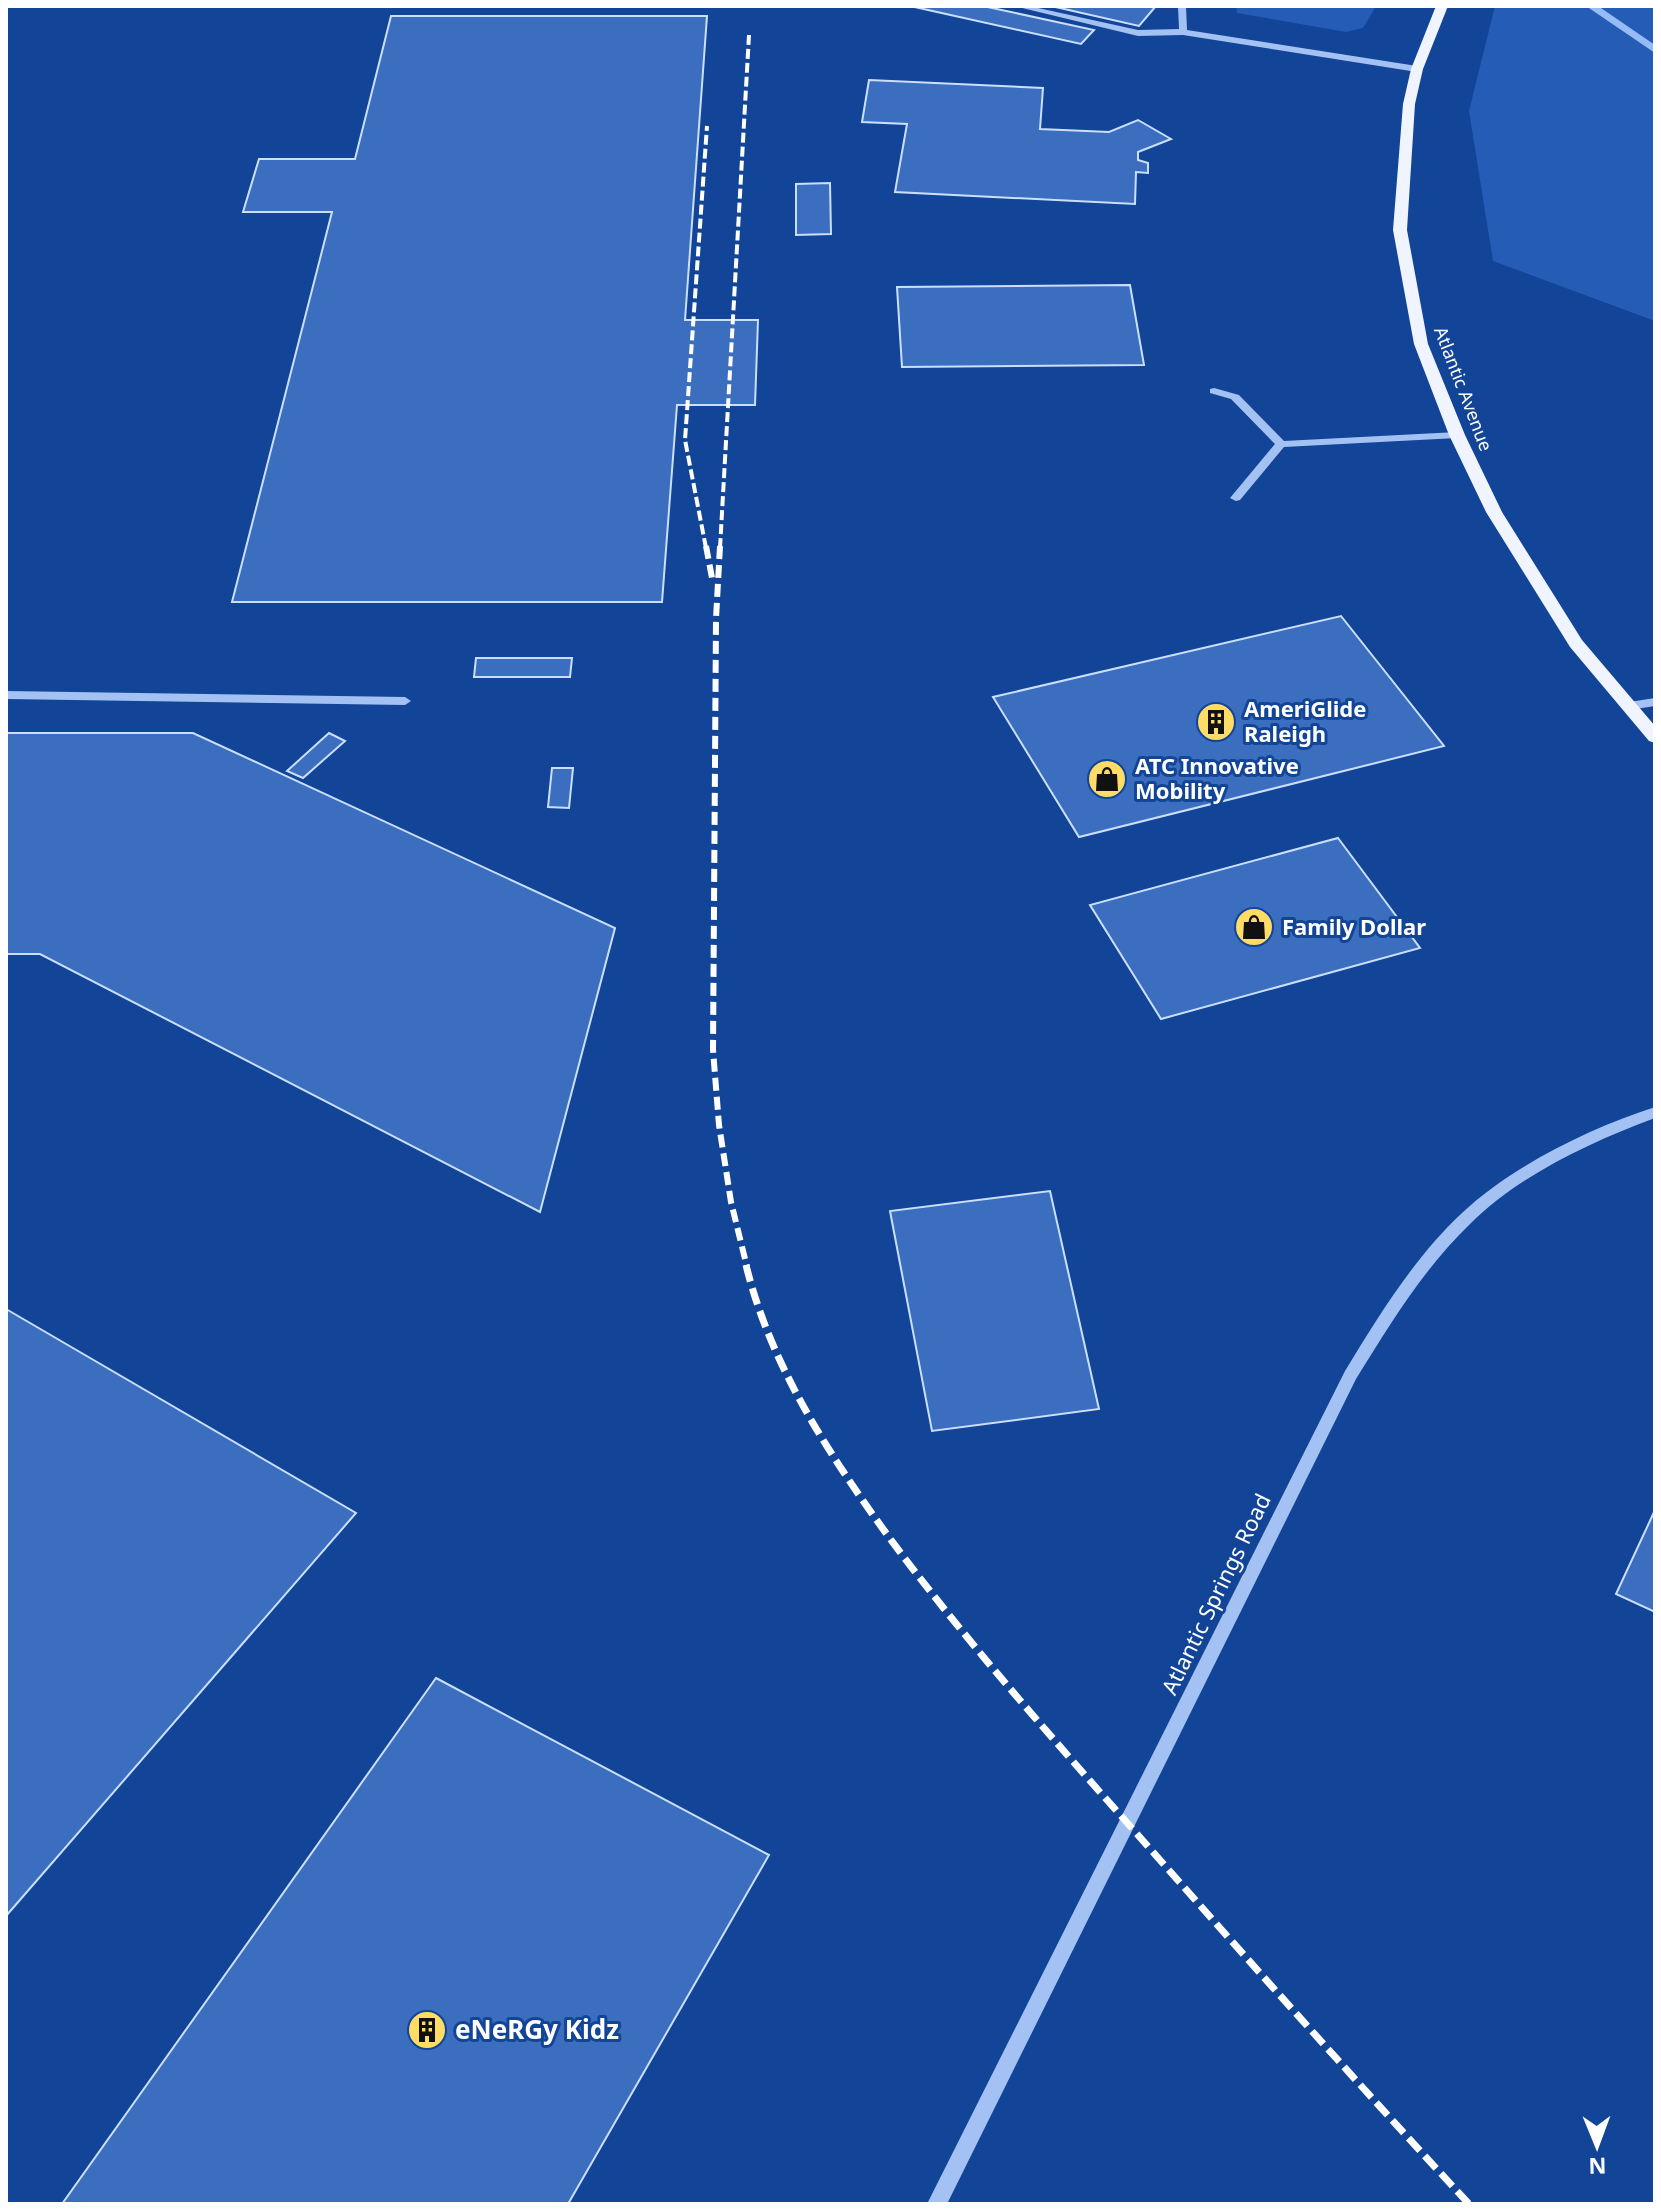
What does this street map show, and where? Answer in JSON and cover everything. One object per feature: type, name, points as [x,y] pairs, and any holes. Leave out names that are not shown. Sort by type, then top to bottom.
[{"type":"main road","name":"Atlantic Avenue","points":[[1442,6],[1417,69],[1409,104],[1401,240],[1421,344],[1457,435],[1494,512],[1576,643],[1655,737]]},
{"type":"street","points":[[1018,6],[1138,33],[1183,32],[1417,69]]},
{"type":"street","points":[[1182,6],[1183,32]]},
{"type":"street","points":[[1214,391],[1235,397],[1281,444]]},
{"type":"street","points":[[1236,498],[1281,444],[1457,435]]},
{"type":"street","points":[[6,695],[405,701]]},
{"type":"street","points":[[1629,706],[1655,702]]},
{"type":"street","name":"Atlantic Springs Road","points":[[937,2204],[1350,1375],[1404,1289],[1469,1215],[1533,1170],[1632,1120],[1655,1112]]},
{"type":"shaded area","points":[[1236,6],[1376,6],[1363,28],[1346,32],[1237,13]]},
{"type":"shaded area","points":[[1495,6],[1655,6],[1655,321],[1493,261],[1469,111]]},
{"type":"building","points":[[910,6],[983,6],[1094,30],[1081,44]]},
{"type":"building","points":[[1051,6],[1156,6],[1139,26]]},
{"type":"building","points":[[391,16],[707,16],[685,320],[758,320],[755,405],[677,405],[662,602],[232,602],[332,212],[243,212],[259,159],[355,159]]},
{"type":"building","points":[[869,80],[1043,88],[1040,129],[1109,132],[1138,120],[1171,139],[1138,152],[1138,160],[1148,163],[1148,173],[1136,172],[1135,204],[895,192],[907,124],[862,122]]},
{"type":"building","points":[[830,183],[831,234],[796,235],[796,184]]},
{"type":"building","points":[[1130,285],[1144,365],[902,367],[897,287]]},
{"type":"building","name":"AmeriGlide Raleigh","points":[[1341,616],[1444,746],[1079,837],[993,697]]},
{"type":"building","points":[[476,658],[572,658],[570,677],[474,677]]},
{"type":"building","points":[[6,733],[193,733],[615,928],[540,1212],[40,954],[6,954]]},
{"type":"building","points":[[329,733],[345,741],[303,778],[287,771]]},
{"type":"building","points":[[552,768],[573,768],[569,808],[548,807]]},
{"type":"building","name":"Family Dollar","points":[[1338,838],[1420,948],[1161,1019],[1090,905]]},
{"type":"building","points":[[1050,1191],[1099,1409],[932,1431],[890,1211]]},
{"type":"building","points":[[6,1309],[356,1513],[6,1916]]},
{"type":"building","points":[[1655,1510],[1655,1612],[1616,1594]]},
{"type":"building","name":"eNeRGy Kidz","points":[[436,1678],[769,1855],[568,2204],[62,2204]]},
{"type":"waterway","points":[[1591,6],[1655,50]]},
{"type":"railway","points":[[720,548],[749,35]]},
{"type":"railway","points":[[706,548],[685,440],[707,126]]},
{"type":"railway","points":[[706,546],[712,578]]},
{"type":"railway","points":[[720,546],[716,619],[713,1050],[719,1125],[731,1202],[747,1267]]},
{"type":"railway","points":[[746,1265],[757,1303],[787,1375],[825,1443],[891,1540],[972,1643],[1057,1743],[1469,2204]]},
{"type":"place","name":"AmeriGlide Raleigh","points":[[1216,722]]},
{"type":"place","name":"ATC Innovative Mobility","points":[[1107,779]]},
{"type":"place","name":"Family Dollar","points":[[1254,927]]},
{"type":"place","name":"eNeRGy Kidz","points":[[427,2030]]}]
